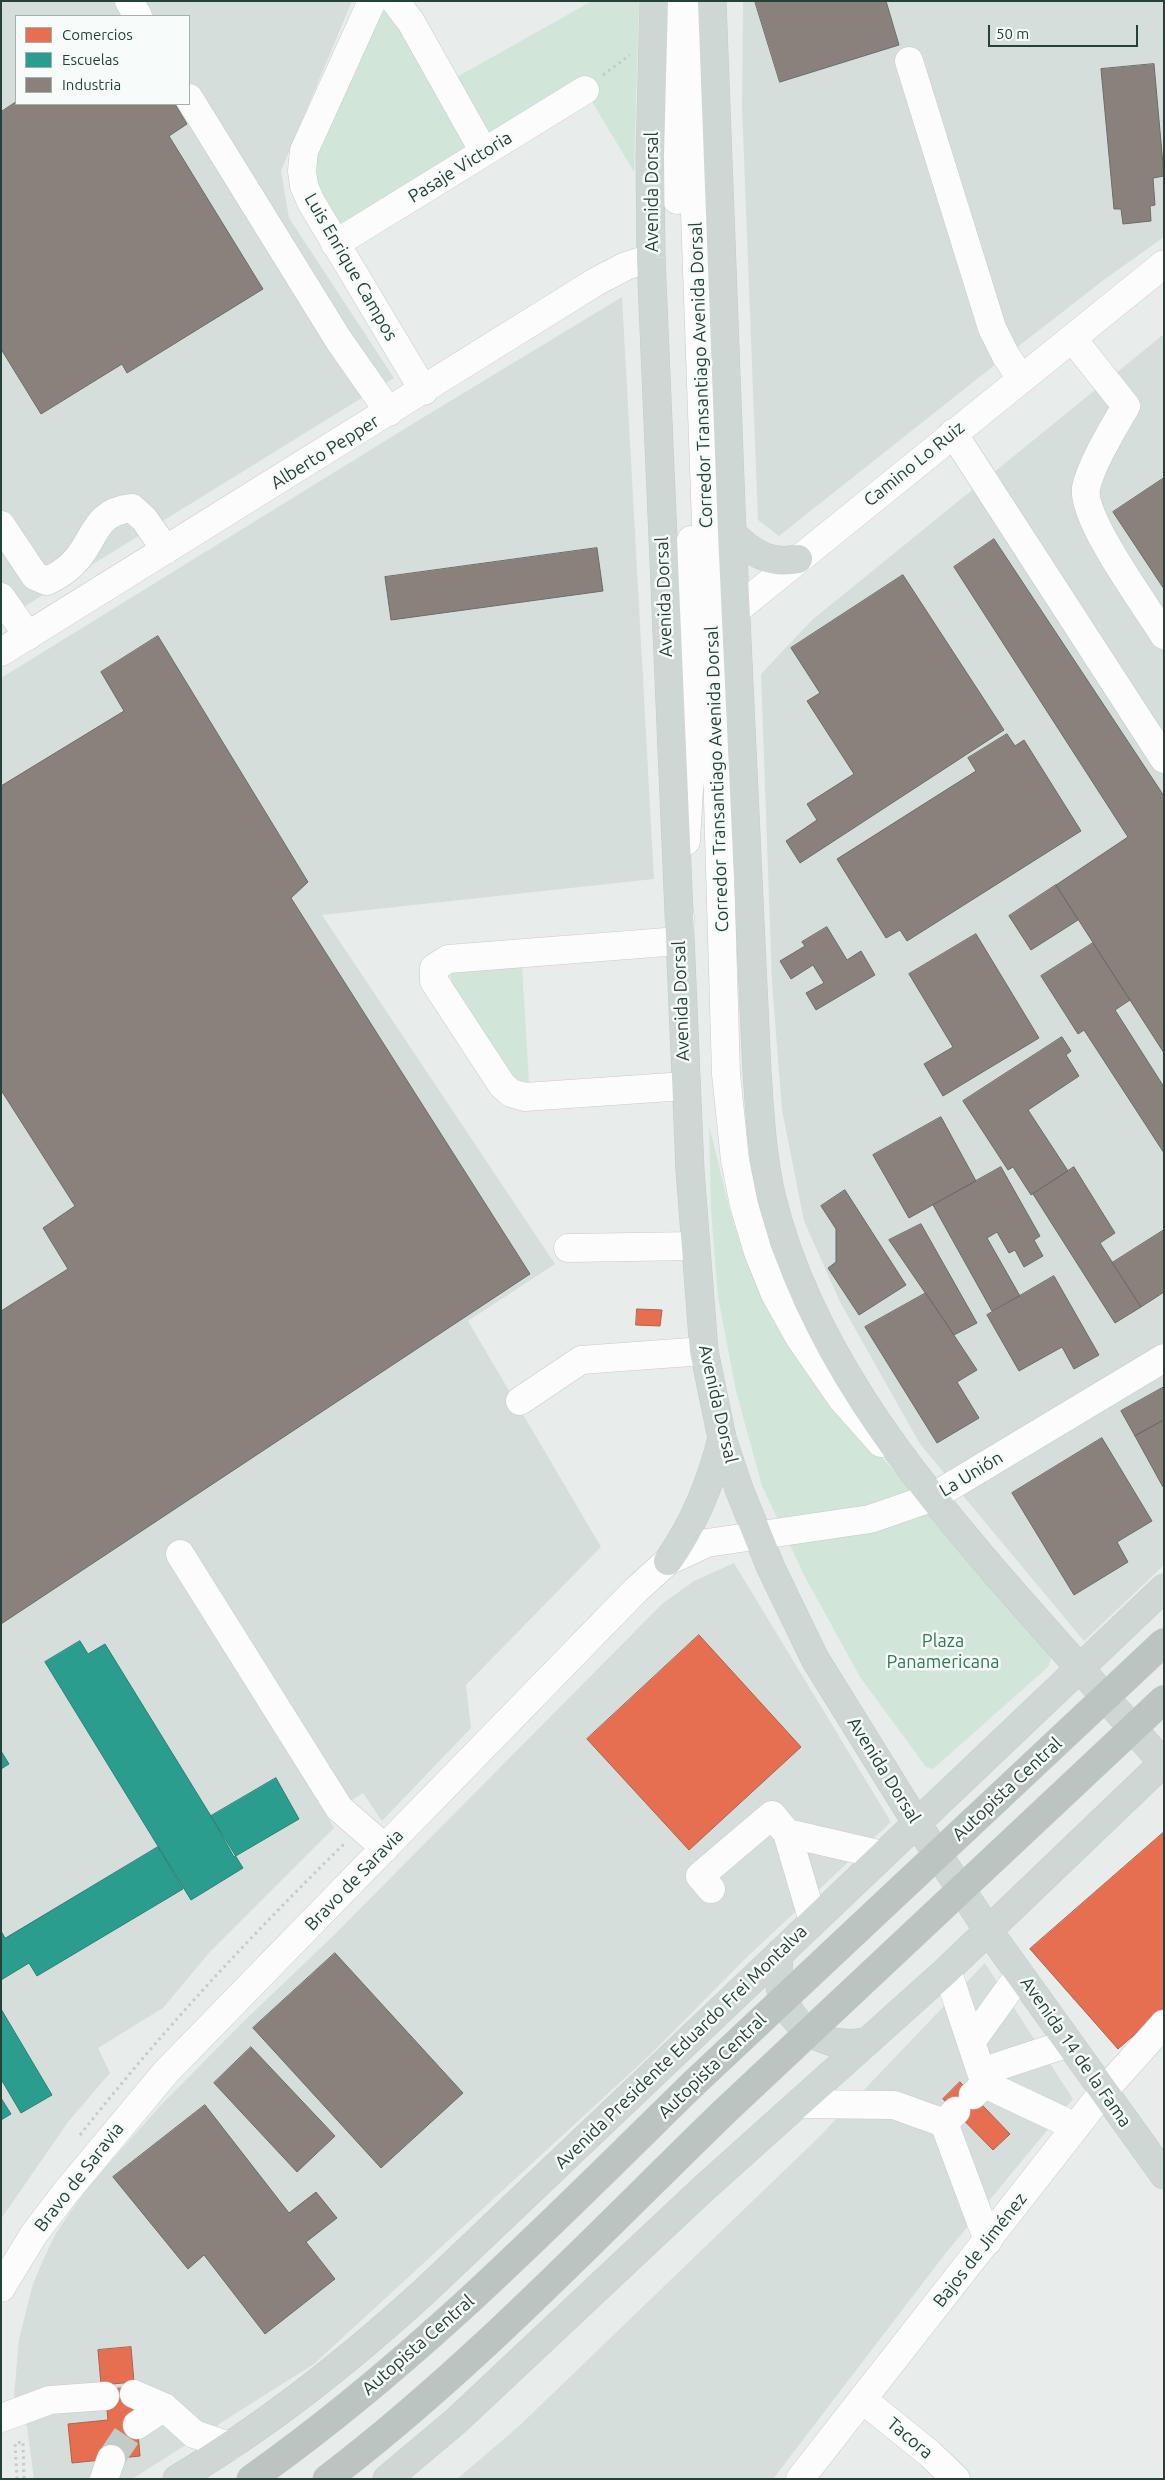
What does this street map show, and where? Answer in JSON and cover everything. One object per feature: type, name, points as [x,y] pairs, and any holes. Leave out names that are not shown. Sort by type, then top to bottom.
[{"type":"highway","name":"Autopista Central","points":[[251,2479],[334,2418],[480,2291],[693,2084],[1164,1642]]},
{"type":"highway","points":[[327,2479],[404,2416],[508,2321],[724,2112],[1164,1699]]},
{"type":"main road","name":"Avenida Dorsal","points":[[654,1],[650,156],[667,667],[685,1086],[704,1351],[722,1438],[757,1535],[789,1609],[815,1659],[916,1822],[988,1930]]},
{"type":"main road","points":[[387,2479],[456,2422],[864,2042],[947,1970],[1164,1763],[1079,1670],[931,1498],[856,1390],[817,1324],[794,1266],[772,1198],[762,1136],[757,1072],[732,533],[712,1]]},
{"type":"main road","points":[[732,533],[750,550],[769,559],[779,561],[798,559]]},
{"type":"main road","points":[[668,1561],[694,1518],[711,1478],[722,1438]]},
{"type":"main road","name":"Avenida Presidente Eduardo Frei Montalva","points":[[177,2479],[230,2446],[306,2393],[383,2329],[1164,1588]]},
{"type":"main road","name":"Avenida 14 de la Fama","points":[[988,1930],[1164,2175]]},
{"type":"main road","points":[[780,1953],[776,1976],[782,1999],[802,2025],[818,2037],[828,2041],[855,2044],[864,2042]]},
{"type":"street","points":[[129,1],[137,15]]},
{"type":"street","name":"Luis Enrique Campos","points":[[372,1],[307,141],[302,161],[304,186],[335,244],[424,390]]},
{"type":"street","points":[[395,1],[411,22],[484,152]]},
{"type":"street","name":"Corredor Transantiago Avenida Dorsal","points":[[670,1],[672,125],[677,190],[692,526],[703,638],[726,1074],[735,1160],[744,1205],[758,1252],[775,1294],[799,1337],[842,1399],[931,1498]]},
{"type":"street","name":"Corredor Transantiago Avenida Dorsal","points":[[679,941],[693,728],[703,638],[706,524],[694,185],[693,1]]},
{"type":"street","points":[[909,61],[992,328],[1006,356],[1021,378]]},
{"type":"street","name":"Pasaje Victoria","points":[[335,244],[585,90]]},
{"type":"street","points":[[190,100],[338,339],[389,412]]},
{"type":"street","name":"Alberto Pepper","points":[[1,652],[612,272],[652,258]]},
{"type":"street","name":"Camino Lo Ruiz","points":[[667,667],[952,433],[1164,264]]},
{"type":"street","points":[[1072,338],[1126,406],[1104,445],[1086,489],[1088,509],[1101,536],[1164,635]]},
{"type":"street","points":[[952,433],[1164,759]]},
{"type":"street","points":[[1,526],[35,576],[47,581],[63,573],[79,556],[95,528],[122,509],[132,508],[144,519],[166,550]]},
{"type":"street","points":[[1,597],[28,636]]},
{"type":"street","points":[[679,941],[448,959],[434,968],[434,982],[502,1085],[511,1093],[525,1097],[685,1086]]},
{"type":"street","points":[[568,1248],[695,1246]]},
{"type":"street","points":[[520,1401],[581,1360],[704,1351]]},
{"type":"street","name":"La Unión","points":[[757,1535],[870,1519],[931,1498],[1164,1358]]},
{"type":"street","name":"Bravo de Saravia","points":[[2,2284],[34,2234],[66,2192],[132,2111],[202,2034],[636,1590],[668,1561],[707,1544],[757,1535]]},
{"type":"street","points":[[180,1554],[339,1808],[385,1848]]},
{"type":"street","points":[[711,1889],[700,1876],[735,1858],[772,1815],[787,1833],[813,1921]]},
{"type":"street","points":[[787,1833],[882,1855]]},
{"type":"street","points":[[947,1970],[971,2042],[967,2097],[988,2241]]},
{"type":"street","points":[[971,2042],[1020,1974]]},
{"type":"street","name":"Bajos de Jiménez","points":[[800,2479],[1103,2092],[1164,2024]]},
{"type":"street","points":[[797,2104],[894,2106],[967,2097],[1069,2043]]},
{"type":"street","points":[[967,2097],[1076,2127]]},
{"type":"street","points":[[134,2394],[164,2407],[194,2434],[230,2446]]},
{"type":"street","points":[[1,2418],[50,2400],[105,2396]]},
{"type":"street","name":"Tacora","points":[[862,2399],[930,2454],[956,2479]]},
{"type":"street","points":[[137,2425],[164,2407]]},
{"type":"path","points":[[585,90],[630,55]]},
{"type":"path","points":[[17,2479],[16,2442],[23,2442],[24,2479]]},
{"type":"shaded area","points":[[1,1],[352,1],[281,171],[289,218],[394,378],[1,621]]},
{"type":"shaded area","points":[[743,1],[1164,1],[1164,237],[1105,279],[779,536],[758,520],[742,107]]},
{"type":"shaded area","points":[[622,297],[654,879],[322,915],[555,1264],[468,1321],[601,1547],[466,1685],[471,1728],[382,1821],[363,1793],[327,1816],[334,1828],[209,1953],[163,2008],[98,2048],[110,2073],[68,2122],[1,2219],[1,678]]},
{"type":"shaded area","points":[[1164,334],[1164,1565],[1084,1641],[920,1444],[840,1302],[804,1221],[782,1110],[772,983],[761,674],[812,620]]},
{"type":"shaded area","points":[[734,1563],[891,1822],[745,1959],[652,2053],[314,2364],[132,2479],[34,2479],[27,2427],[14,2396],[19,2339],[33,2284],[44,2258],[56,2233],[87,2188],[161,2105],[242,2023],[334,1935],[662,1604],[694,1581]]},
{"type":"shaded area","points":[[985,1963],[1073,2099],[945,2254],[773,2479],[457,2479],[519,2426],[819,2137]]},
{"type":"green space","points":[[592,1],[639,1],[634,172],[579,80],[334,229],[313,189],[314,149],[379,10],[390,13],[439,87]]},
{"type":"green space","points":[[522,964],[529,1082],[513,1080],[453,985],[450,975],[454,970]]},
{"type":"green space","name":"Plaza Panamericana","points":[[709,1125],[741,1247],[750,1270],[773,1314],[833,1404],[906,1484],[1052,1656],[1048,1667],[933,1769],[926,1767],[860,1677],[805,1577],[762,1486],[736,1391],[718,1297],[711,1211]]},
{"type":"building: Comercios","points":[[637,1309],[662,1310],[660,1326],[636,1325]]},
{"type":"building: Comercios","points":[[699,1635],[801,1747],[689,1850],[587,1739]]},
{"type":"building: Comercios","points":[[1164,1832],[1164,2009],[1118,2049],[1030,1949]]},
{"type":"building: Comercios","points":[[960,2082],[1010,2134],[993,2150],[943,2099]]},
{"type":"building: Comercios","points":[[131,2347],[134,2382],[101,2385],[98,2350]]},
{"type":"building: Comercios","points":[[134,2387],[140,2456],[72,2463],[68,2424],[108,2420],[105,2390]]},
{"type":"building: Escuelas","points":[[80,1641],[88,1654],[105,1644],[243,1868],[191,1900],[45,1662]]},
{"type":"building: Escuelas","points":[[1,1751],[9,1764],[1,1769]]},
{"type":"building: Escuelas","points":[[276,1778],[299,1819],[234,1857],[211,1816]]},
{"type":"building: Escuelas","points":[[158,1847],[183,1889],[37,1976],[29,1963],[1,1980],[1,1931],[5,1938]]},
{"type":"building: Escuelas","points":[[1,2009],[52,2095],[21,2113],[1,2079]]},
{"type":"building: Escuelas","points":[[1,2098],[11,2114],[1,2120]]},
{"type":"building: Industria","points":[[755,1],[886,1],[899,45],[780,82]]},
{"type":"building: Industria","points":[[1154,64],[1164,176],[1153,178],[1155,205],[1150,206],[1151,221],[1123,224],[1121,209],[1114,209],[1101,69]]},
{"type":"building: Industria","points":[[15,103],[15,105],[176,105],[187,124],[169,136],[263,289],[127,373],[122,364],[41,414],[1,349],[1,112]]},
{"type":"building: Industria","points":[[1164,478],[1164,589],[1113,512]]},
{"type":"building: Industria","points":[[994,539],[1164,796],[1164,1053],[1056,885],[1128,837],[954,567]]},
{"type":"building: Industria","points":[[597,548],[603,591],[391,620],[385,577]]},
{"type":"building: Industria","points":[[903,575],[1004,730],[800,863],[786,841],[817,820],[807,804],[854,774],[807,701],[820,693],[791,648]]},
{"type":"building: Industria","points":[[158,636],[308,882],[291,898],[530,1274],[1,1624],[1,1311],[68,1269],[43,1228],[75,1206],[1,1090],[1,786],[124,711],[101,672]]},
{"type":"building: Industria","points":[[1007,734],[1015,746],[1024,740],[1081,831],[907,941],[900,930],[886,938],[837,859],[976,771],[968,758]]},
{"type":"building: Industria","points":[[1056,885],[1078,920],[1031,950],[1009,916]]},
{"type":"building: Industria","points":[[827,927],[847,960],[861,951],[875,975],[816,1010],[806,993],[824,983],[813,965],[791,979],[780,961],[805,946],[802,942]]},
{"type":"building: Industria","points":[[976,934],[1039,1038],[943,1096],[924,1064],[953,1047],[909,974]]},
{"type":"building: Industria","points":[[1093,943],[1130,1000],[1115,1010],[1164,1087],[1164,1153],[1084,1030],[1078,1034],[1041,976]]},
{"type":"building: Industria","points":[[1062,1037],[1071,1051],[1066,1055],[1079,1076],[1028,1110],[1068,1171],[1031,1195],[1013,1167],[1008,1170],[963,1101]]},
{"type":"building: Industria","points":[[941,1117],[976,1181],[909,1218],[873,1155]]},
{"type":"building: Industria","points":[[1001,1167],[1040,1236],[1034,1240],[1043,1256],[1024,1267],[1015,1250],[1009,1253],[997,1232],[987,1238],[1020,1296],[992,1311],[933,1205]]},
{"type":"building: Industria","points":[[1074,1167],[1115,1233],[1100,1243],[1141,1307],[1115,1323],[1033,1194]]},
{"type":"building: Industria","points":[[845,1190],[906,1285],[859,1315],[828,1268],[836,1262],[836,1229],[821,1206]]},
{"type":"building: Industria","points":[[921,1224],[977,1323],[954,1335],[889,1240]]},
{"type":"building: Industria","points":[[1164,1230],[1164,1292],[1141,1307],[1112,1263]]},
{"type":"building: Industria","points":[[1054,1276],[1099,1355],[1074,1369],[1062,1347],[1019,1371],[987,1315]]},
{"type":"building: Industria","points":[[926,1293],[977,1370],[957,1382],[979,1418],[937,1443],[865,1327]]},
{"type":"building: Industria","points":[[1164,1387],[1164,1420],[1135,1436],[1121,1411]]},
{"type":"building: Industria","points":[[1164,1420],[1164,1486],[1163,1487],[1135,1436]]},
{"type":"building: Industria","points":[[1102,1438],[1152,1521],[1117,1542],[1128,1562],[1074,1595],[1012,1493]]},
{"type":"building: Industria","points":[[335,1953],[463,2093],[381,2168],[253,2028]]},
{"type":"building: Industria","points":[[251,2047],[335,2136],[297,2172],[214,2083]]},
{"type":"building: Industria","points":[[205,2105],[289,2213],[316,2192],[337,2218],[306,2242],[335,2279],[265,2334],[204,2255],[188,2269],[113,2177]]},
{"type":"tunnel","points":[[111,2459],[127,2435],[137,2425]]}]
